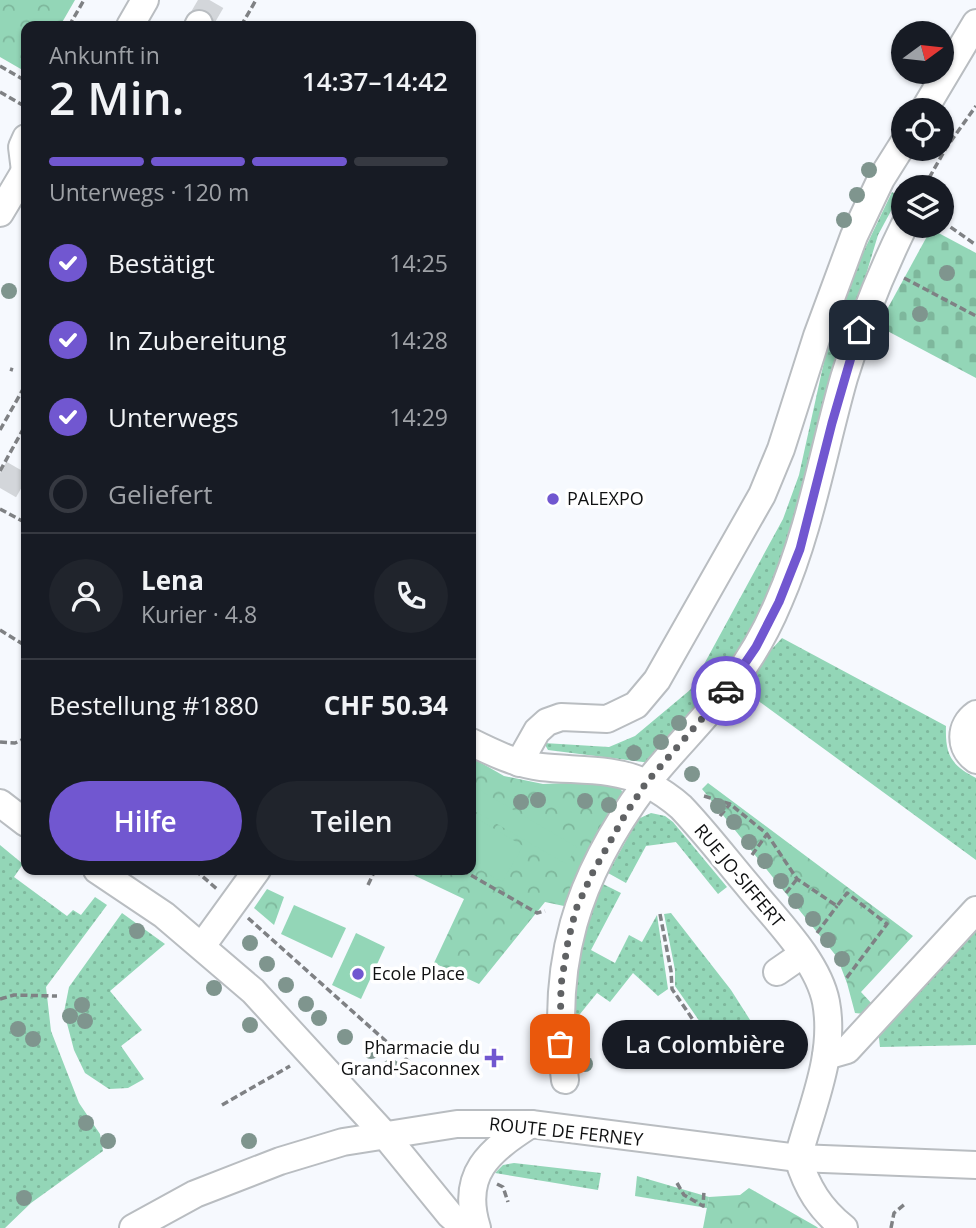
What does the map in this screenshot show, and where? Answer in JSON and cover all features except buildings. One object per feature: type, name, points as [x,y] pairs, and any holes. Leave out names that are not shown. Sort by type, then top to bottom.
[{"type":"street","points":[[133,21],[145,0]]},
{"type":"street","points":[[931,98],[976,23]]},
{"type":"street","points":[[0,213],[20,153]]},
{"type":"street","points":[[519,763],[537,731],[547,722],[561,717],[607,719],[636,705],[657,680],[762,495],[781,449],[817,336],[854,236],[892,161]]},
{"type":"street","points":[[565,1080],[560,1044],[561,985],[576,909],[600,857],[646,783],[732,684],[756,647],[779,602],[800,549],[841,388],[866,307],[898,238]]},
{"type":"street","points":[[976,714],[966,723],[962,734],[966,751],[976,761]]},
{"type":"street","name":"RUE JO-SIFFERT","points":[[476,744],[519,763],[628,776],[646,783],[679,805],[809,945],[826,1001],[828,1022],[826,1056],[798,1158]]},
{"type":"street","points":[[0,803],[21,819]]},
{"type":"street","points":[[105,875],[156,909],[253,991],[293,1032],[465,1228]]},
{"type":"street","points":[[202,946],[253,875]]},
{"type":"street","points":[[826,1056],[847,1050],[976,911]]},
{"type":"street","points":[[777,972],[809,945]]},
{"type":"street","name":"ROUTE DE FERNEY","points":[[133,1228],[195,1194],[232,1178],[332,1146],[384,1134],[457,1124],[531,1124],[798,1158],[976,1165]]},
{"type":"street","points":[[477,1228],[472,1199],[476,1173],[481,1163],[505,1141],[531,1124]]},
{"type":"street","points":[[798,1158],[804,1179],[817,1204],[844,1228]]},
{"type":"path","points":[[72,21],[84,0]]},
{"type":"path","points":[[243,21],[256,0]]},
{"type":"path","points":[[0,66],[21,82]]},
{"type":"path","points":[[0,92],[21,104]]},
{"type":"path","points":[[931,175],[976,106]]},
{"type":"path","points":[[954,229],[976,245]]},
{"type":"path","points":[[904,278],[976,316]]},
{"type":"path","points":[[0,430],[21,393]]},
{"type":"path","points":[[0,471],[21,433]]},
{"type":"path","points":[[0,509],[21,520]]},
{"type":"path","points":[[0,630],[21,643]]},
{"type":"path","points":[[0,742],[15,743],[21,740]]},
{"type":"path","points":[[692,792],[730,804],[766,834],[797,878],[836,906]]},
{"type":"path","points":[[717,820],[730,804]]},
{"type":"path","points":[[749,859],[766,834]]},
{"type":"path","points":[[201,875],[426,1077]]},
{"type":"path","points":[[368,885],[373,875]]},
{"type":"path","points":[[470,875],[537,913],[545,911]]},
{"type":"path","points":[[782,898],[797,878]]},
{"type":"path","points":[[809,945],[847,892],[887,924],[843,982]]},
{"type":"path","points":[[660,914],[672,989],[700,1030]]},
{"type":"path","points":[[0,999],[14,995],[57,996]]},
{"type":"path","points":[[222,1105],[292,1065]]},
{"type":"path","points":[[677,1183],[684,1195],[703,1206],[704,1191]]},
{"type":"path","points":[[891,1228],[894,1213],[905,1204]]},
{"type":"green space","points":[[0,0],[75,0],[63,21],[21,21],[21,69],[0,57]]},
{"type":"green space","points":[[891,194],[891,211],[878,235],[844,348],[788,556],[754,633],[707,697],[651,763],[548,750],[544,743],[609,747],[635,736],[690,690],[783,519],[799,475],[829,339],[848,284]]},
{"type":"green space","points":[[926,238],[948,238],[976,253],[976,378],[878,326]]},
{"type":"green space","points":[[782,638],[946,726],[951,758],[976,778],[976,860],[738,686]]},
{"type":"green space","points":[[476,760],[504,776],[543,784],[590,782],[620,788],[623,793],[564,906],[545,902],[479,984],[434,963],[464,899],[414,875],[476,875]]},
{"type":"green space","points":[[708,783],[913,936],[861,992],[873,1005],[864,1014],[855,1013],[837,957],[702,789]]},
{"type":"green space","points":[[476,788],[577,847],[566,864],[476,812]]},
{"type":"green space","points":[[651,813],[665,816],[673,822],[727,887],[718,894],[676,842],[646,846],[626,883],[608,873],[638,819]]},
{"type":"green space","points":[[476,818],[523,846],[502,882],[476,867]]},
{"type":"green space","points":[[0,845],[21,862],[14,877],[67,916],[73,910],[81,915],[95,897],[107,905],[46,987],[51,1031],[79,1103],[100,1134],[103,1151],[31,1203],[5,1228],[0,1228]]},
{"type":"green space","points":[[603,884],[621,893],[591,950],[615,963],[629,935],[642,942],[657,915],[668,989],[658,996],[633,973],[610,1002],[597,993],[576,1019],[570,1014],[574,960],[587,919]]},
{"type":"green space","points":[[267,889],[284,897],[274,925],[254,908]]},
{"type":"green space","points":[[294,905],[346,928],[332,958],[281,934]]},
{"type":"green space","points":[[122,913],[165,944],[110,991],[142,1030],[121,1046],[144,1079],[128,1088],[109,1089],[85,1073],[74,1050],[64,1012],[69,987]]},
{"type":"green space","points":[[671,913],[731,990],[759,1034],[747,1058],[705,1036],[707,1032],[675,986],[675,970],[664,914]]},
{"type":"green space","points":[[976,927],[976,1045],[880,1047],[878,1030]]},
{"type":"green space","points":[[356,933],[385,947],[361,999],[332,985]]},
{"type":"green space","points":[[514,1163],[601,1173],[598,1190],[495,1173],[503,1165]]},
{"type":"green space","points":[[637,1176],[709,1197],[707,1208],[635,1196]]},
{"type":"green space","points":[[749,1188],[818,1228],[703,1228],[709,1197],[740,1195]]},
{"type":"tunnel","points":[[201,21],[213,0]]},
{"type":"tunnel","points":[[0,473],[21,485]]},
{"type":"way so far","points":[[560,1044],[561,985],[568,941],[576,909],[592,874],[646,783],[726,691]]},
{"type":"place","name":"PALEXPO","points":[[553,499]]},
{"type":"place","name":"Ecole Place","points":[[358,974]]},
{"type":"place","name":"La Colombière","points":[[560,1044]]},
{"type":"place","name":"Pharmacie du Grand-Saconnex","points":[[494,1058]]},
{"type":"route","points":[[726,691],[756,647],[779,602],[800,549],[859,330]]}]
